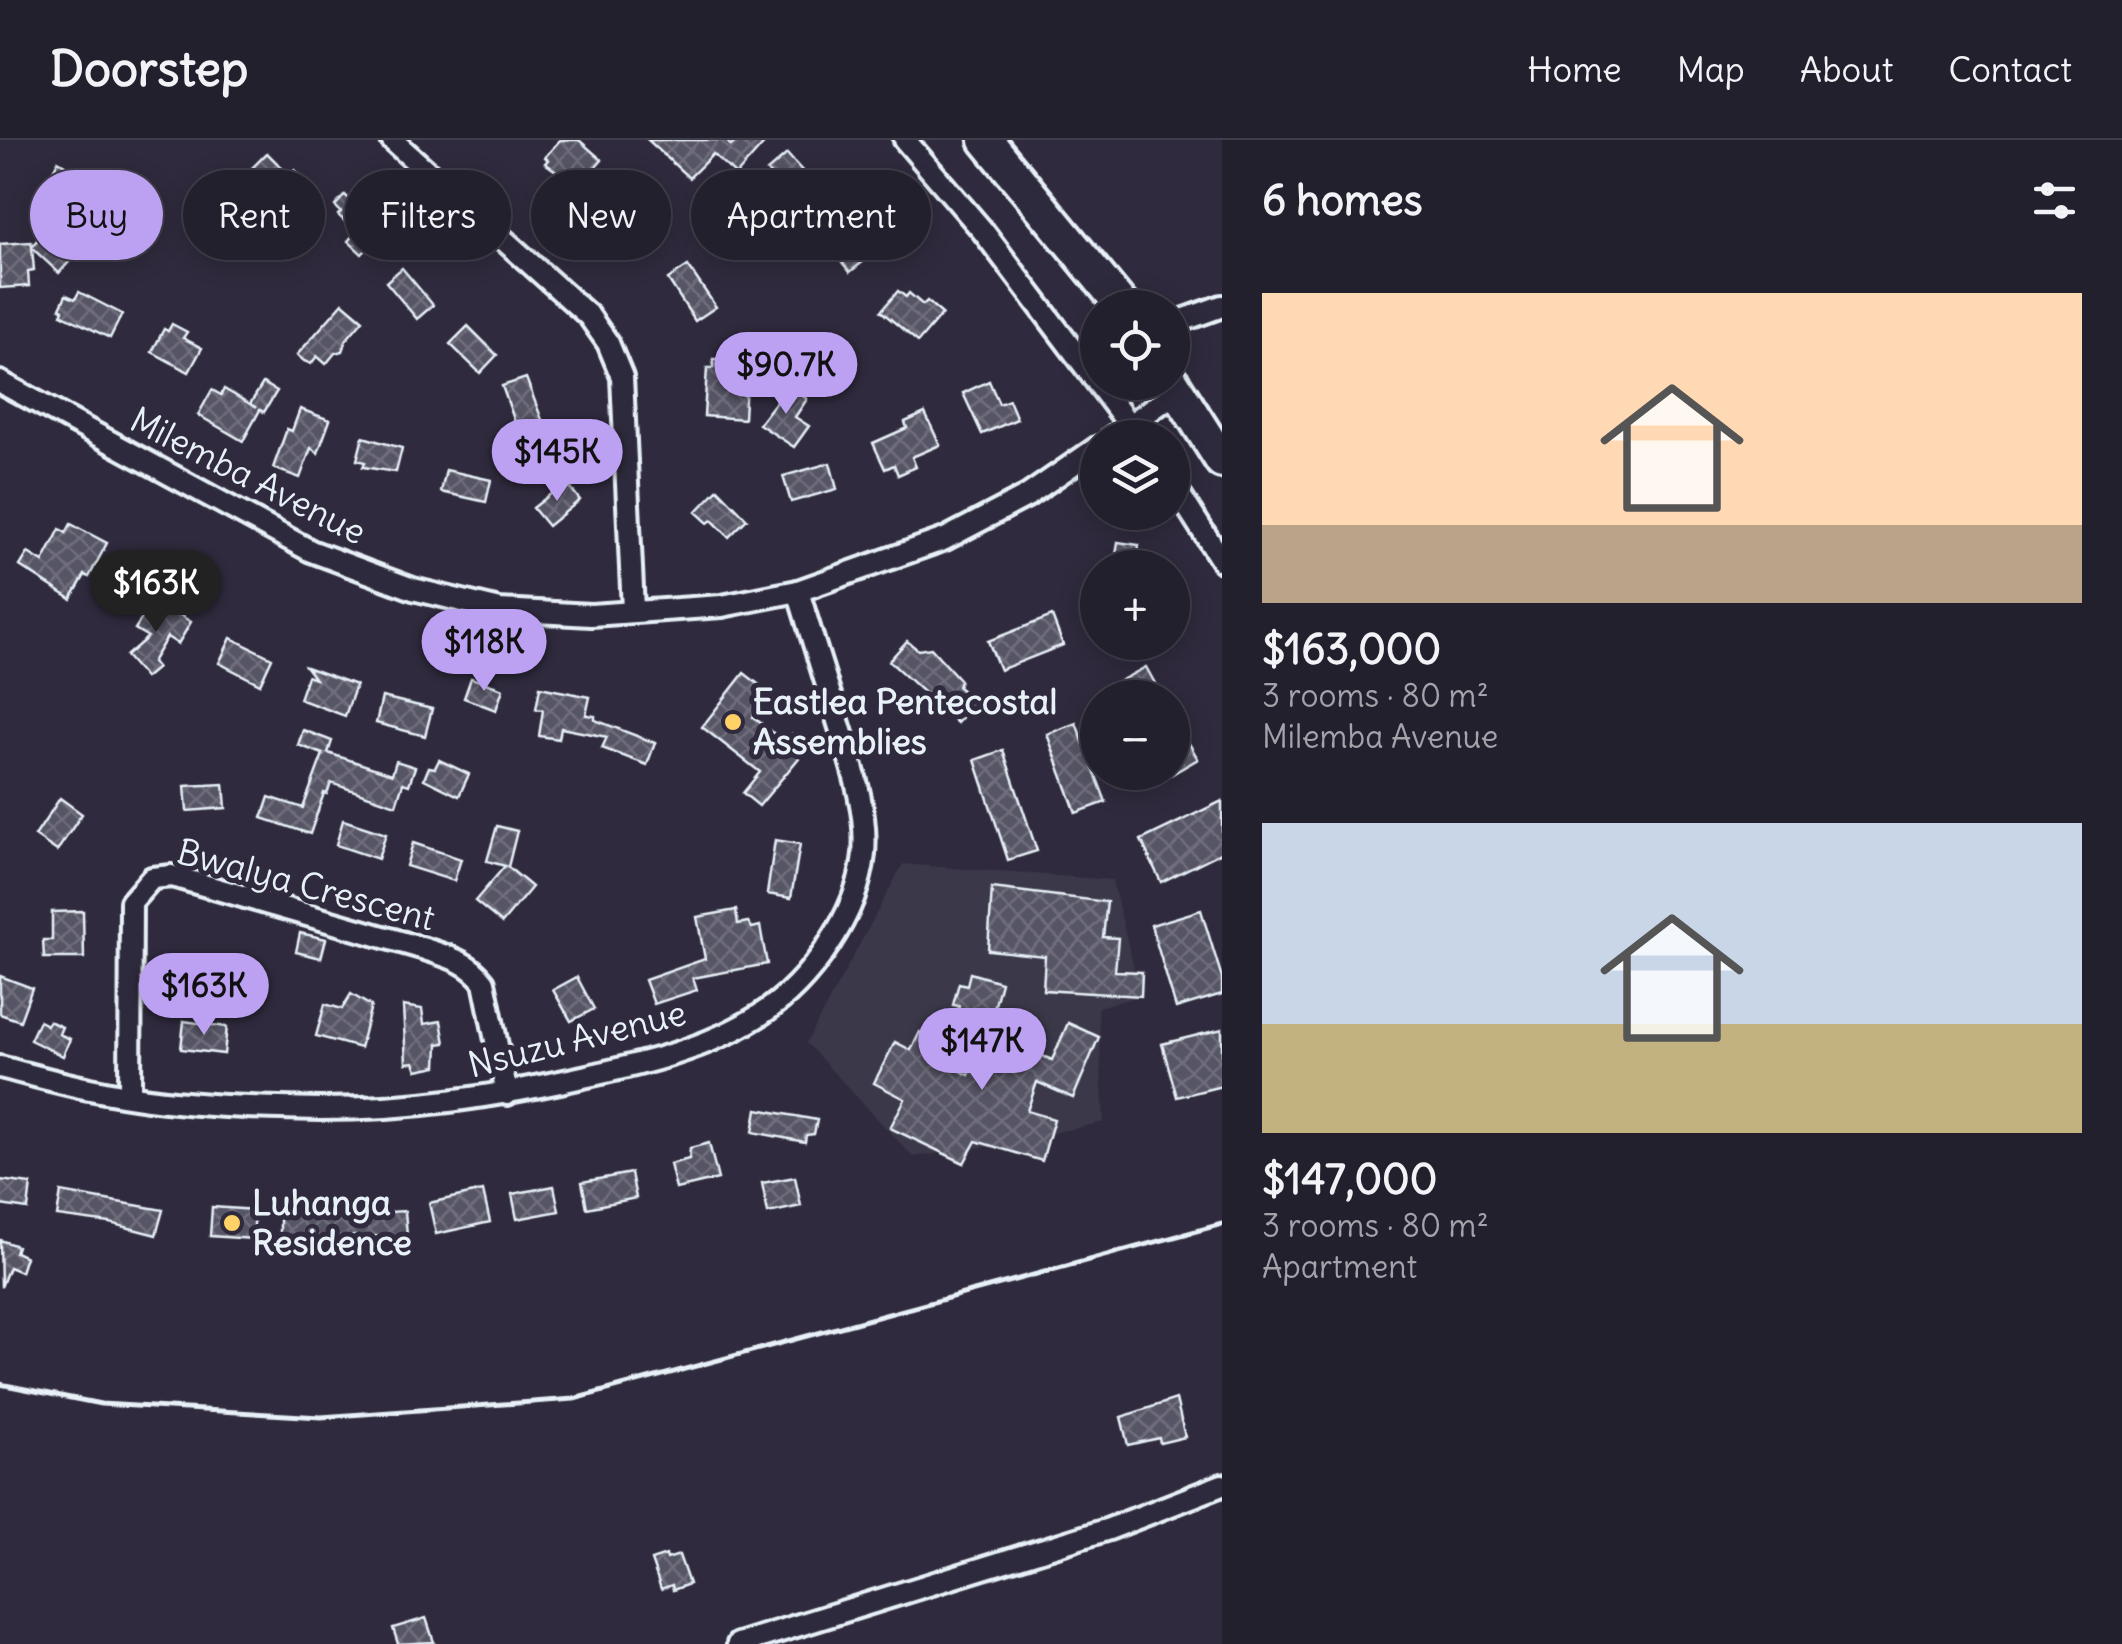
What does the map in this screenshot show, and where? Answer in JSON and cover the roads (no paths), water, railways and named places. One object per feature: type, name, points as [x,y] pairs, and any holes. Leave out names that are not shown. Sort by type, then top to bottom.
[{"type":"main road","points":[[986,140],[1109,290]]},
{"type":"main road","points":[[1183,400],[1222,461]]},
{"type":"street","points":[[392,140],[589,316],[608,342],[622,376],[634,610]]},
{"type":"street","points":[[905,140],[983,231],[1126,420]]},
{"type":"street","points":[[1190,318],[1222,306]]},
{"type":"street","name":"Milemba Avenue","points":[[0,382],[311,551],[413,589],[500,610],[591,615],[722,606],[798,592],[945,539],[1027,496],[1080,459]]},
{"type":"street","points":[[1144,420],[1163,400]]},
{"type":"street","points":[[1190,511],[1222,561]]},
{"type":"street","name":"Nsuzu Avenue","points":[[0,1067],[97,1091],[130,1095],[320,1108],[418,1107],[507,1094],[620,1069],[688,1050],[760,1015],[819,957],[856,888],[864,853],[862,812],[850,760],[798,592]]},
{"type":"street","name":"Bwalya Crescent","points":[[130,1095],[131,902],[152,878],[172,876],[425,950],[474,969],[484,982],[507,1094]]},
{"type":"street","points":[[738,1644],[1110,1529],[1222,1486]]},
{"type":"railway","points":[[0,1384],[101,1404],[321,1417],[574,1399],[1222,1224]]},
{"type":"place","name":"Eastlea Pentecostal Assemblies","points":[[733,722]]},
{"type":"place","name":"Luhanga Residence","points":[[232,1223]]}]
